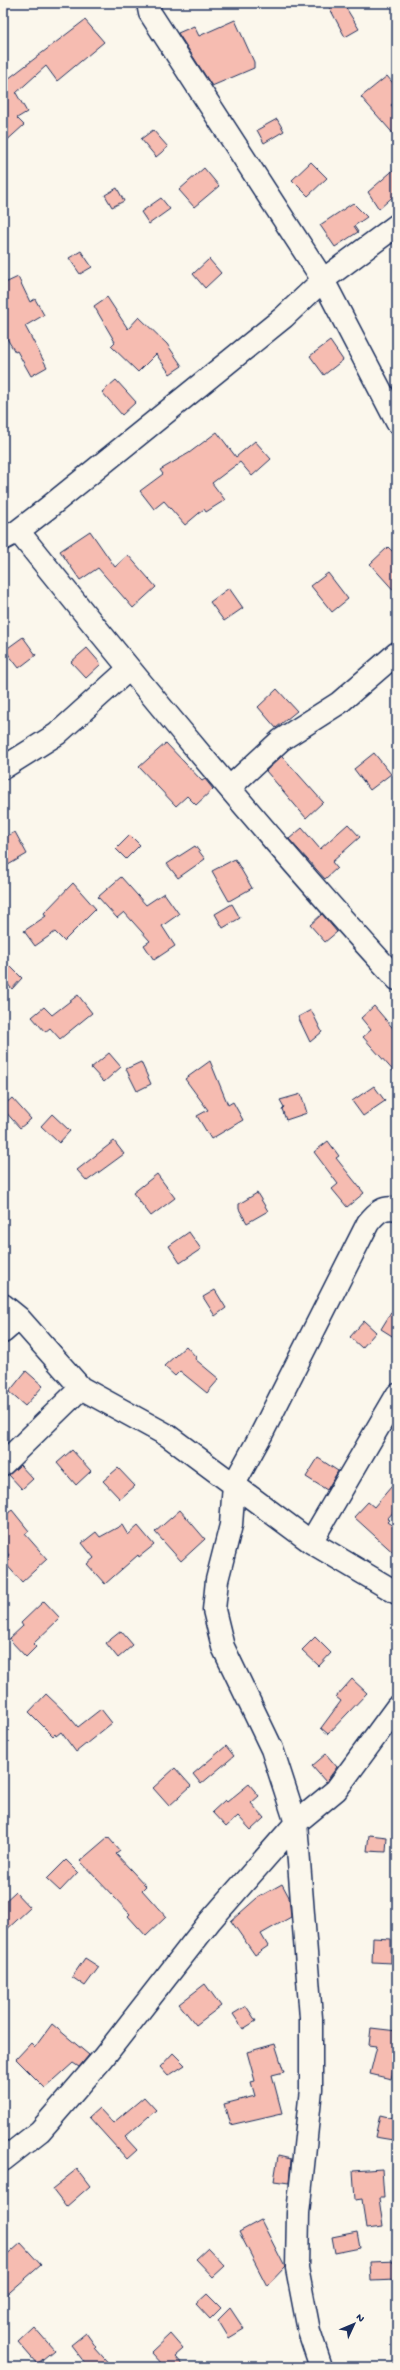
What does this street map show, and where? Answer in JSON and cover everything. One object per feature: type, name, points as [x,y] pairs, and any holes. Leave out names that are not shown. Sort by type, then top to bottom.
[{"type":"street","points":[[148,3],[150,13],[323,280],[397,422]]},
{"type":"street","points":[[397,226],[323,280],[284,317],[10,535],[129,669],[336,912],[397,979]]},
{"type":"street","points":[[230,787],[281,740],[339,703],[397,653]]},
{"type":"street","points":[[3,768],[57,734],[129,669]]},
{"type":"street","points":[[321,2367],[309,2331],[297,2268],[298,2213],[310,2089],[311,2018],[296,1823],[272,1749],[223,1647],[214,1610],[217,1580],[231,1525],[234,1484],[261,1435],[368,1223],[381,1210],[389,1207],[397,1209]]},
{"type":"street","points":[[3,1332],[11,1311],[81,1388],[167,1435],[311,1542],[397,1593]]},
{"type":"street","points":[[3,1464],[81,1388]]},
{"type":"street","points":[[311,1542],[397,1395]]},
{"type":"street","points":[[3,2160],[40,2131],[103,2058],[210,1921],[296,1823],[336,1790],[397,1707]]},
{"type":"building","points":[[327,3],[343,3],[359,29],[345,37]]},
{"type":"building","points":[[85,20],[104,42],[57,81],[46,66],[16,93],[27,112],[17,118],[24,125],[3,144],[3,70],[8,79]]},
{"type":"building","points":[[235,20],[254,62],[254,68],[212,86],[178,33],[194,26],[199,36]]},
{"type":"building","points":[[387,76],[397,88],[397,100],[391,105],[397,112],[397,138],[361,97]]},
{"type":"building","points":[[277,119],[284,131],[264,143],[257,130]]},
{"type":"building","points":[[153,130],[168,147],[156,157],[141,139]]},
{"type":"building","points":[[311,162],[327,178],[308,196],[292,180]]},
{"type":"building","points":[[397,167],[397,193],[379,209],[368,192]]},
{"type":"building","points":[[204,168],[219,186],[194,207],[179,190]]},
{"type":"building","points":[[117,188],[124,201],[112,207],[105,195]]},
{"type":"building","points":[[161,198],[170,209],[149,224],[141,212]]},
{"type":"building","points":[[353,203],[367,217],[354,226],[358,232],[335,247],[320,225]]},
{"type":"building","points":[[81,251],[92,267],[80,274],[69,258]]},
{"type":"building","points":[[209,259],[221,273],[205,288],[193,274]]},
{"type":"building","points":[[18,277],[30,302],[35,299],[44,315],[25,326],[47,367],[31,376],[17,351],[15,352],[3,332],[3,284]]},
{"type":"building","points":[[107,297],[128,329],[139,317],[167,344],[182,366],[170,374],[156,354],[138,372],[111,346],[115,342],[94,306]]},
{"type":"building","points":[[330,341],[343,360],[324,375],[310,356]]},
{"type":"building","points":[[116,380],[136,402],[122,415],[102,392]]},
{"type":"building","points":[[217,432],[236,457],[255,441],[271,459],[252,476],[240,462],[212,483],[225,500],[206,512],[204,509],[185,525],[164,501],[154,509],[140,491],[163,474],[160,470],[189,453]]},
{"type":"building","points":[[90,531],[115,567],[128,555],[156,587],[133,608],[98,568],[80,580],[60,551]]},
{"type":"building","points":[[388,547],[397,556],[397,594],[370,564]]},
{"type":"building","points":[[328,573],[348,599],[332,612],[311,586]]},
{"type":"building","points":[[229,588],[243,608],[224,621],[210,602]]},
{"type":"building","points":[[23,637],[36,655],[19,668],[5,650]]},
{"type":"building","points":[[87,648],[101,664],[86,678],[71,662]]},
{"type":"building","points":[[277,689],[297,711],[276,728],[258,707]]},
{"type":"building","points":[[166,743],[202,781],[205,779],[213,789],[196,805],[187,796],[176,806],[139,767]]},
{"type":"building","points":[[374,753],[391,774],[370,790],[354,769]]},
{"type":"building","points":[[282,756],[323,802],[306,818],[266,771]]},
{"type":"building","points":[[348,824],[360,837],[332,862],[337,868],[325,879],[289,839],[302,828],[320,849]]},
{"type":"building","points":[[15,832],[27,854],[3,868],[3,838]]},
{"type":"building","points":[[130,835],[140,845],[126,859],[116,849]]},
{"type":"building","points":[[195,846],[205,859],[178,878],[167,864]]},
{"type":"building","points":[[235,859],[252,888],[229,901],[212,871]]},
{"type":"building","points":[[121,877],[146,905],[164,893],[179,914],[162,926],[175,946],[154,960],[144,945],[150,941],[124,912],[117,918],[98,897]]},
{"type":"building","points":[[73,883],[96,909],[64,941],[55,932],[35,946],[24,931],[46,916],[44,913]]},
{"type":"building","points":[[232,904],[240,918],[223,928],[215,914]]},
{"type":"building","points":[[322,914],[337,932],[325,942],[310,925]]},
{"type":"building","points":[[10,966],[22,978],[12,989],[3,979],[3,973]]},
{"type":"building","points":[[78,995],[92,1013],[60,1039],[50,1028],[45,1032],[32,1017],[44,1007],[52,1015]]},
{"type":"building","points":[[374,1006],[397,1033],[397,1075],[363,1037],[371,1030],[361,1018]]},
{"type":"building","points":[[311,1010],[322,1032],[310,1042],[298,1017]]},
{"type":"building","points":[[109,1053],[121,1067],[104,1082],[91,1068]]},
{"type":"building","points":[[210,1061],[228,1105],[233,1102],[243,1120],[211,1139],[197,1116],[208,1110],[185,1079]]},
{"type":"building","points":[[141,1062],[151,1084],[137,1091],[126,1069]]},
{"type":"building","points":[[374,1086],[385,1101],[363,1116],[352,1101]]},
{"type":"building","points":[[301,1094],[307,1113],[286,1120],[282,1109],[284,1107],[280,1100]]},
{"type":"building","points":[[12,1098],[31,1119],[20,1128],[3,1109],[3,1106]]},
{"type":"building","points":[[52,1114],[70,1131],[59,1143],[41,1126]]},
{"type":"building","points":[[114,1141],[124,1154],[87,1181],[77,1170]]},
{"type":"building","points":[[328,1141],[339,1156],[336,1158],[364,1193],[347,1207],[332,1189],[338,1184],[314,1152]]},
{"type":"building","points":[[157,1174],[175,1198],[151,1216],[133,1193]]},
{"type":"building","points":[[257,1193],[268,1211],[247,1223],[239,1209],[239,1204]]},
{"type":"building","points":[[189,1232],[201,1249],[180,1263],[169,1246]]},
{"type":"building","points":[[215,1290],[226,1308],[215,1316],[203,1297]]},
{"type":"building","points":[[397,1303],[397,1339],[381,1329]]},
{"type":"building","points":[[364,1321],[376,1332],[362,1348],[350,1337]]},
{"type":"building","points":[[186,1346],[196,1357],[195,1359],[219,1379],[207,1393],[180,1371],[175,1376],[164,1366]]},
{"type":"building","points":[[26,1371],[43,1386],[25,1406],[9,1392]]},
{"type":"building","points":[[72,1450],[91,1471],[76,1485],[57,1463]]},
{"type":"building","points":[[318,1458],[338,1471],[327,1490],[306,1477]]},
{"type":"building","points":[[20,1465],[33,1479],[22,1489],[9,1475]]},
{"type":"building","points":[[118,1468],[135,1486],[120,1499],[103,1481]]},
{"type":"building","points":[[397,1480],[397,1508],[387,1519],[389,1520],[387,1522],[397,1529],[397,1556],[354,1517],[368,1502],[374,1507]]},
{"type":"building","points":[[12,1510],[29,1531],[25,1534],[47,1559],[22,1582],[3,1561],[9,1555],[3,1548],[3,1517]]},
{"type":"building","points":[[180,1510],[205,1539],[181,1561],[155,1532]]},
{"type":"building","points":[[122,1525],[128,1535],[138,1526],[154,1545],[139,1557],[138,1555],[105,1584],[87,1564],[94,1558],[82,1543],[96,1532],[100,1537]]},
{"type":"building","points":[[44,1601],[60,1618],[33,1644],[36,1647],[26,1657],[9,1639],[23,1626],[21,1623]]},
{"type":"building","points":[[121,1631],[133,1645],[118,1658],[106,1643]]},
{"type":"building","points":[[315,1637],[331,1653],[319,1666],[302,1650]]},
{"type":"building","points":[[352,1679],[367,1693],[328,1734],[321,1728],[341,1701],[336,1697]]},
{"type":"building","points":[[46,1694],[78,1727],[101,1709],[112,1723],[76,1752],[61,1732],[56,1736],[55,1734],[53,1736],[29,1712]]},
{"type":"building","points":[[226,1746],[234,1756],[201,1784],[193,1774]]},
{"type":"building","points":[[326,1754],[337,1767],[326,1782],[312,1766]]},
{"type":"building","points":[[175,1768],[191,1786],[169,1806],[153,1788]]},
{"type":"building","points":[[249,1784],[259,1796],[251,1803],[264,1818],[251,1830],[238,1816],[226,1827],[212,1812],[225,1800],[227,1802]]},
{"type":"building","points":[[369,1835],[387,1837],[386,1852],[367,1851]]},
{"type":"building","points":[[108,1837],[120,1851],[116,1854],[146,1886],[142,1890],[166,1917],[146,1936],[128,1916],[130,1914],[80,1861]]},
{"type":"building","points":[[66,1860],[78,1872],[60,1891],[47,1879]]},
{"type":"building","points":[[282,1884],[289,1897],[291,1917],[261,1934],[268,1946],[255,1955],[231,1921],[257,1898]]},
{"type":"building","points":[[15,1892],[30,1908],[3,1933],[3,1903]]},
{"type":"building","points":[[373,1938],[391,1939],[391,1963],[372,1962]]},
{"type":"building","points":[[85,1958],[99,1967],[85,1986],[72,1977]]},
{"type":"building","points":[[205,1984],[221,2006],[196,2025],[179,2004]]},
{"type":"building","points":[[246,2006],[256,2021],[243,2029],[233,2014]]},
{"type":"building","points":[[52,2024],[89,2055],[79,2067],[73,2063],[45,2088],[16,2059],[31,2043],[35,2047]]},
{"type":"building","points":[[371,2028],[397,2031],[397,2053],[391,2079],[370,2074],[377,2046],[369,2045]]},
{"type":"building","points":[[275,2044],[284,2072],[272,2075],[282,2113],[230,2125],[224,2104],[255,2096],[251,2082],[255,2081],[247,2052]]},
{"type":"building","points":[[173,2053],[185,2065],[168,2076],[160,2067]]},
{"type":"building","points":[[144,2097],[156,2110],[125,2137],[137,2150],[127,2159],[89,2117],[99,2108],[113,2123]]},
{"type":"building","points":[[380,2115],[397,2119],[393,2140],[375,2137]]},
{"type":"building","points":[[278,2156],[291,2159],[289,2183],[274,2181]]},
{"type":"building","points":[[77,2169],[90,2186],[66,2207],[52,2189]]},
{"type":"building","points":[[382,2169],[384,2198],[379,2198],[383,2227],[366,2229],[362,2199],[355,2200],[353,2171]]},
{"type":"building","points":[[261,2220],[285,2267],[267,2286],[239,2232]]},
{"type":"building","points":[[357,2232],[360,2248],[335,2253],[332,2237]]},
{"type":"building","points":[[21,2243],[41,2265],[3,2298],[3,2259]]},
{"type":"building","points":[[208,2248],[225,2266],[213,2277],[196,2259]]},
{"type":"building","points":[[397,2261],[397,2280],[371,2281],[370,2262]]},
{"type":"building","points":[[207,2294],[221,2308],[210,2319],[196,2304]]},
{"type":"building","points":[[230,2308],[244,2329],[229,2338],[218,2320]]},
{"type":"building","points":[[34,2327],[54,2350],[37,2364],[18,2342]]},
{"type":"building","points":[[86,2333],[96,2347],[95,2348],[112,2367],[88,2367],[71,2345]]},
{"type":"building","points":[[170,2334],[183,2349],[175,2356],[185,2367],[165,2367],[151,2352]]}]
